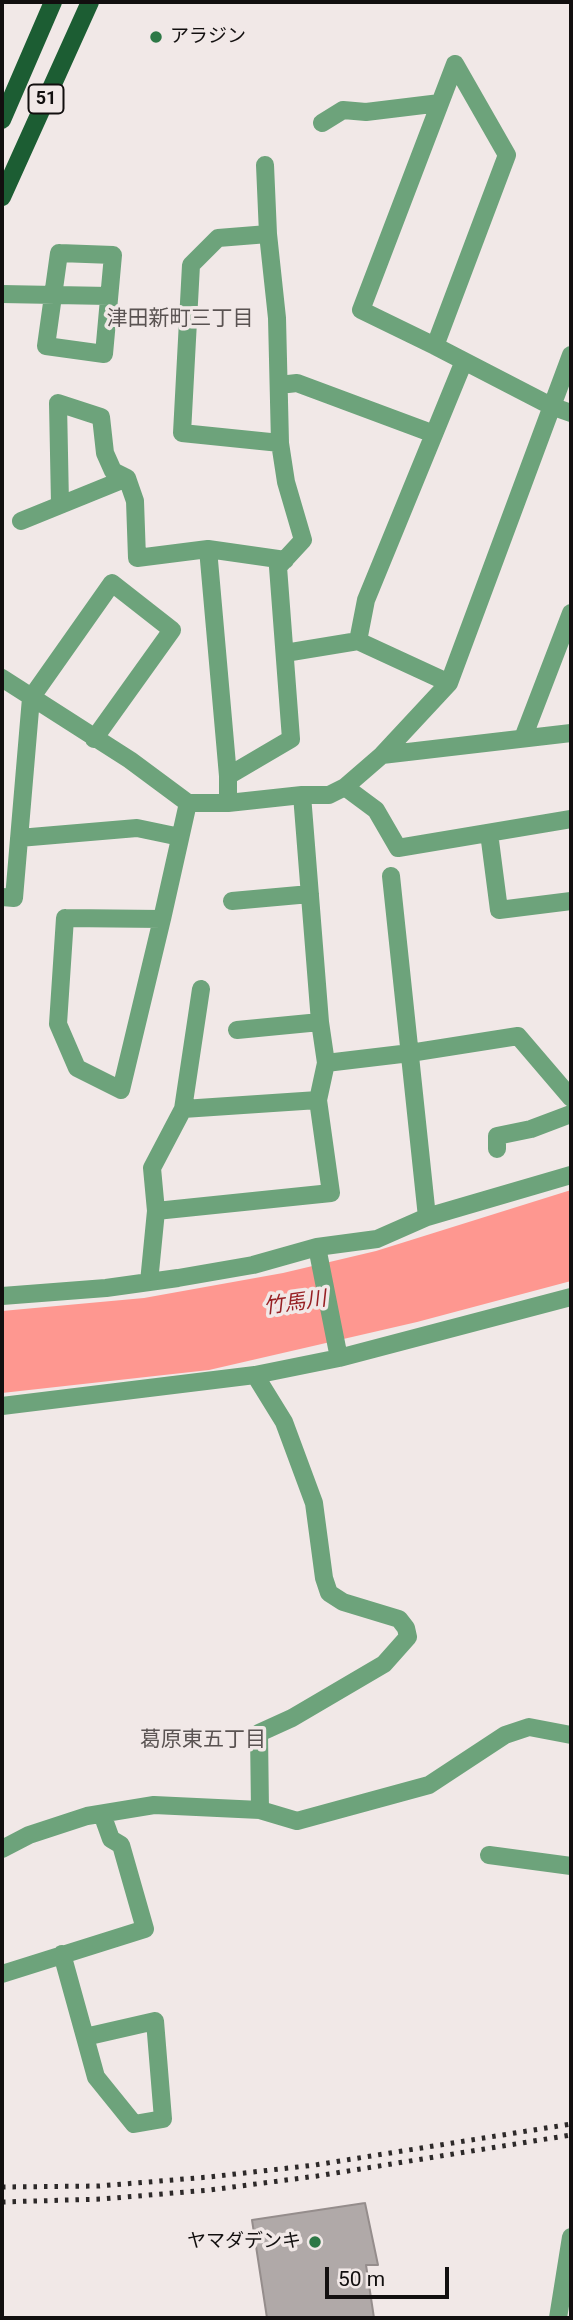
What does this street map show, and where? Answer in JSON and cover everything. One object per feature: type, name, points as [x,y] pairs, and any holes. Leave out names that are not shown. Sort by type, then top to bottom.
[{"type":"main road","name":"51","points":[[2,120],[52,2]]},
{"type":"main road","name":"51","points":[[2,197],[90,2]]},
{"type":"street","points":[[435,346],[507,155],[455,64],[361,310],[551,406],[571,413]]},
{"type":"street","points":[[322,123],[343,110],[366,112],[440,103]]},
{"type":"street","points":[[228,776],[291,739],[278,567],[303,540],[286,482],[280,443],[276,318],[265,165]]},
{"type":"street","points":[[268,234],[218,238],[191,265],[182,433],[280,443]]},
{"type":"street","points":[[59,253],[113,255],[109,296],[104,354],[46,346],[59,253]]},
{"type":"street","points":[[2,294],[109,296]]},
{"type":"street","points":[[2,678],[130,760],[188,803],[228,803],[302,795],[329,795],[345,788],[382,755],[449,683],[571,355]]},
{"type":"street","points":[[358,641],[366,600],[464,361]]},
{"type":"street","points":[[279,385],[297,383],[434,434]]},
{"type":"street","points":[[60,504],[58,402],[102,417],[105,453],[113,471],[127,478],[135,501],[137,558],[208,549],[285,560]]},
{"type":"street","points":[[21,521],[127,478]]},
{"type":"street","points":[[208,549],[228,776],[228,803]]},
{"type":"street","points":[[2,897],[14,898],[31,698],[112,583],[172,630],[94,739]]},
{"type":"street","points":[[523,738],[571,613]]},
{"type":"street","points":[[285,653],[358,641],[449,683]]},
{"type":"street","points":[[382,755],[571,733]]},
{"type":"street","points":[[345,788],[376,810],[398,848],[571,818]]},
{"type":"street","points":[[156,1211],[331,1193],[318,1100],[326,1063],[320,1022],[302,795]]},
{"type":"street","points":[[162,919],[65,918],[58,1024],[77,1068],[121,1090],[162,919],[188,803]]},
{"type":"street","points":[[19,838],[137,828],[180,836]]},
{"type":"street","points":[[489,833],[499,910],[571,901]]},
{"type":"street","points":[[391,876],[427,1217]]},
{"type":"street","points":[[232,901],[310,894]]},
{"type":"street","points":[[149,1282],[156,1211],[152,1168],[183,1109],[201,989]]},
{"type":"street","points":[[237,1030],[320,1022]]},
{"type":"street","points":[[326,1063],[410,1053],[518,1035],[571,1098]]},
{"type":"street","points":[[183,1109],[318,1100]]},
{"type":"street","points":[[497,1149],[497,1136],[531,1129],[571,1114]]},
{"type":"street","points":[[2,1296],[149,1282],[253,1265],[317,1247],[377,1240],[427,1217],[571,1175]]},
{"type":"street","points":[[317,1247],[339,1358]]},
{"type":"street","points":[[2,1406],[254,1375],[339,1358],[571,1297]]},
{"type":"street","points":[[254,1375],[285,1422],[314,1503],[324,1578],[329,1593],[343,1602],[399,1619],[408,1637],[384,1664],[292,1718],[259,1733],[260,1810]]},
{"type":"street","points":[[2,1849],[29,1835],[87,1816],[154,1805],[260,1810],[297,1821],[429,1785],[505,1735],[529,1727],[571,1735]]},
{"type":"street","points":[[2,1974],[145,1929],[121,1844],[111,1839],[102,1814]]},
{"type":"street","points":[[489,1855],[571,1866]]},
{"type":"street","points":[[62,1954],[96,2077],[134,2123],[163,2119],[155,2021],[85,2037]]},
{"type":"street","points":[[558,2318],[571,2236]]},
{"type":"water","name":"竹馬川","points":[[571,1190],[571,1281],[417,1322],[209,1370],[2,1393],[2,1311],[144,1298],[283,1273],[376,1251]]},
{"type":"building","name":"ヤマダデンキ","points":[[365,2203],[378,2265],[366,2265],[374,2318],[267,2318],[252,2220]]},
{"type":"railway","points":[[2,2187],[99,2186],[209,2177],[315,2165],[571,2124]]},
{"type":"railway","points":[[2,2202],[102,2199],[210,2190],[317,2176],[571,2135]]},
{"type":"place","name":"アラジン","points":[[156,37]]},
{"type":"place","name":"ヤマダデンキ","points":[[315,2242]]},
{"type":"district","name":"津田新町三丁目","points":[[180,320]]},
{"type":"district","name":"葛原東五丁目","points":[[203,1741]]}]
